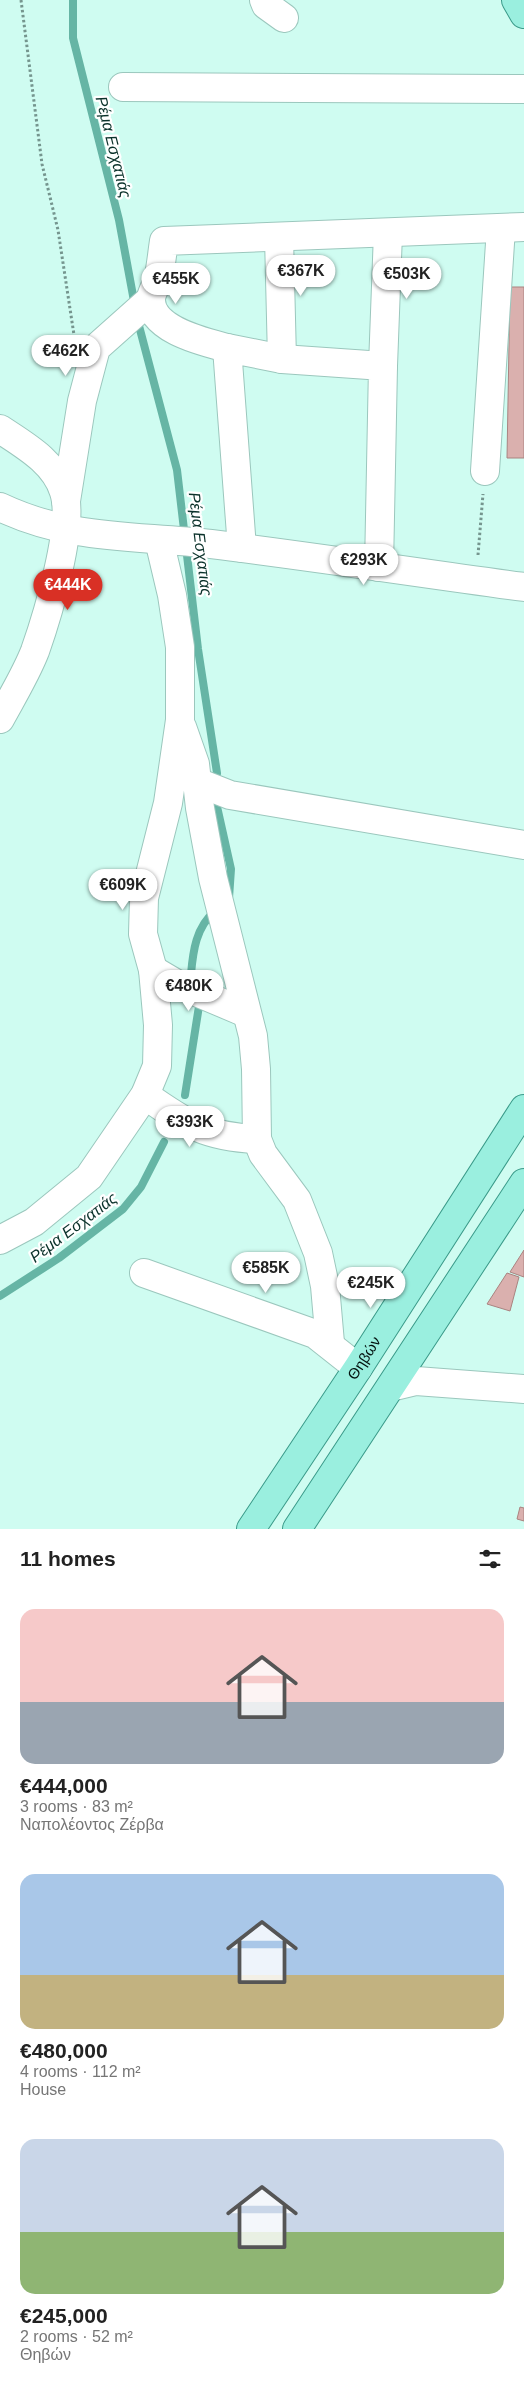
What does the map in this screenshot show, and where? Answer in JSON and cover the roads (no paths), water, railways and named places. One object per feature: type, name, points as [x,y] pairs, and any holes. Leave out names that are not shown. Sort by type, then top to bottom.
[{"type":"main road","points":[[516,0],[524,14]]},
{"type":"main road","name":"Θηβών","points":[[251,1529],[358,1368],[524,1109]]},
{"type":"main road","points":[[297,1529],[524,1184]]},
{"type":"street","points":[[123,87],[524,89]]},
{"type":"street","points":[[0,719],[34,652],[63,553],[66,530],[65,496],[89,370],[96,348],[151,299],[158,280],[164,242],[513,228],[485,471]]},
{"type":"street","points":[[380,567],[383,366],[388,233]]},
{"type":"street","points":[[279,237],[282,359]]},
{"type":"street","points":[[151,299],[156,315],[169,327],[190,338],[227,348],[282,359],[383,366]]},
{"type":"street","points":[[227,348],[242,548]]},
{"type":"street","points":[[0,429],[42,459],[51,469],[65,496]]},
{"type":"street","points":[[0,507],[34,521],[66,530],[105,537],[209,544],[524,587]]},
{"type":"street","points":[[0,1240],[34,1222],[89,1177],[145,1095],[157,1066],[158,1025],[153,970],[143,934],[144,898],[168,803],[180,720],[180,647],[164,541]]},
{"type":"street","points":[[180,720],[195,764],[200,808],[213,878],[253,1036],[256,1069],[257,1139],[263,1154],[297,1200],[318,1253],[326,1286],[330,1343]]},
{"type":"street","points":[[197,782],[230,796],[524,845]]},
{"type":"street","points":[[153,970],[175,983],[246,1013]]},
{"type":"street","points":[[145,1095],[186,1124],[204,1131],[235,1138],[257,1139]]},
{"type":"street","points":[[144,1273],[315,1334],[330,1343],[358,1368]]},
{"type":"street","points":[[391,1387],[416,1381],[524,1388]]},
{"type":"waterway","name":"Ρέμα Εσχατιάς","points":[[73,0],[73,38],[119,220],[134,301]]},
{"type":"waterway","name":"Ρέμα Εσχατιάς","points":[[138,322],[177,470],[198,649],[217,773]]},
{"type":"waterway","name":"Ρέμα Εσχατιάς","points":[[216,802],[231,869],[229,898]]},
{"type":"waterway","name":"Ρέμα Εσχατιάς","points":[[191,974],[194,948],[200,932],[215,911]]},
{"type":"waterway","name":"Ρέμα Εσχατιάς","points":[[185,1095],[199,1006]]},
{"type":"waterway","name":"Ρέμα Εσχατιάς","points":[[0,1296],[59,1258],[123,1209],[141,1187],[164,1142]]}]
